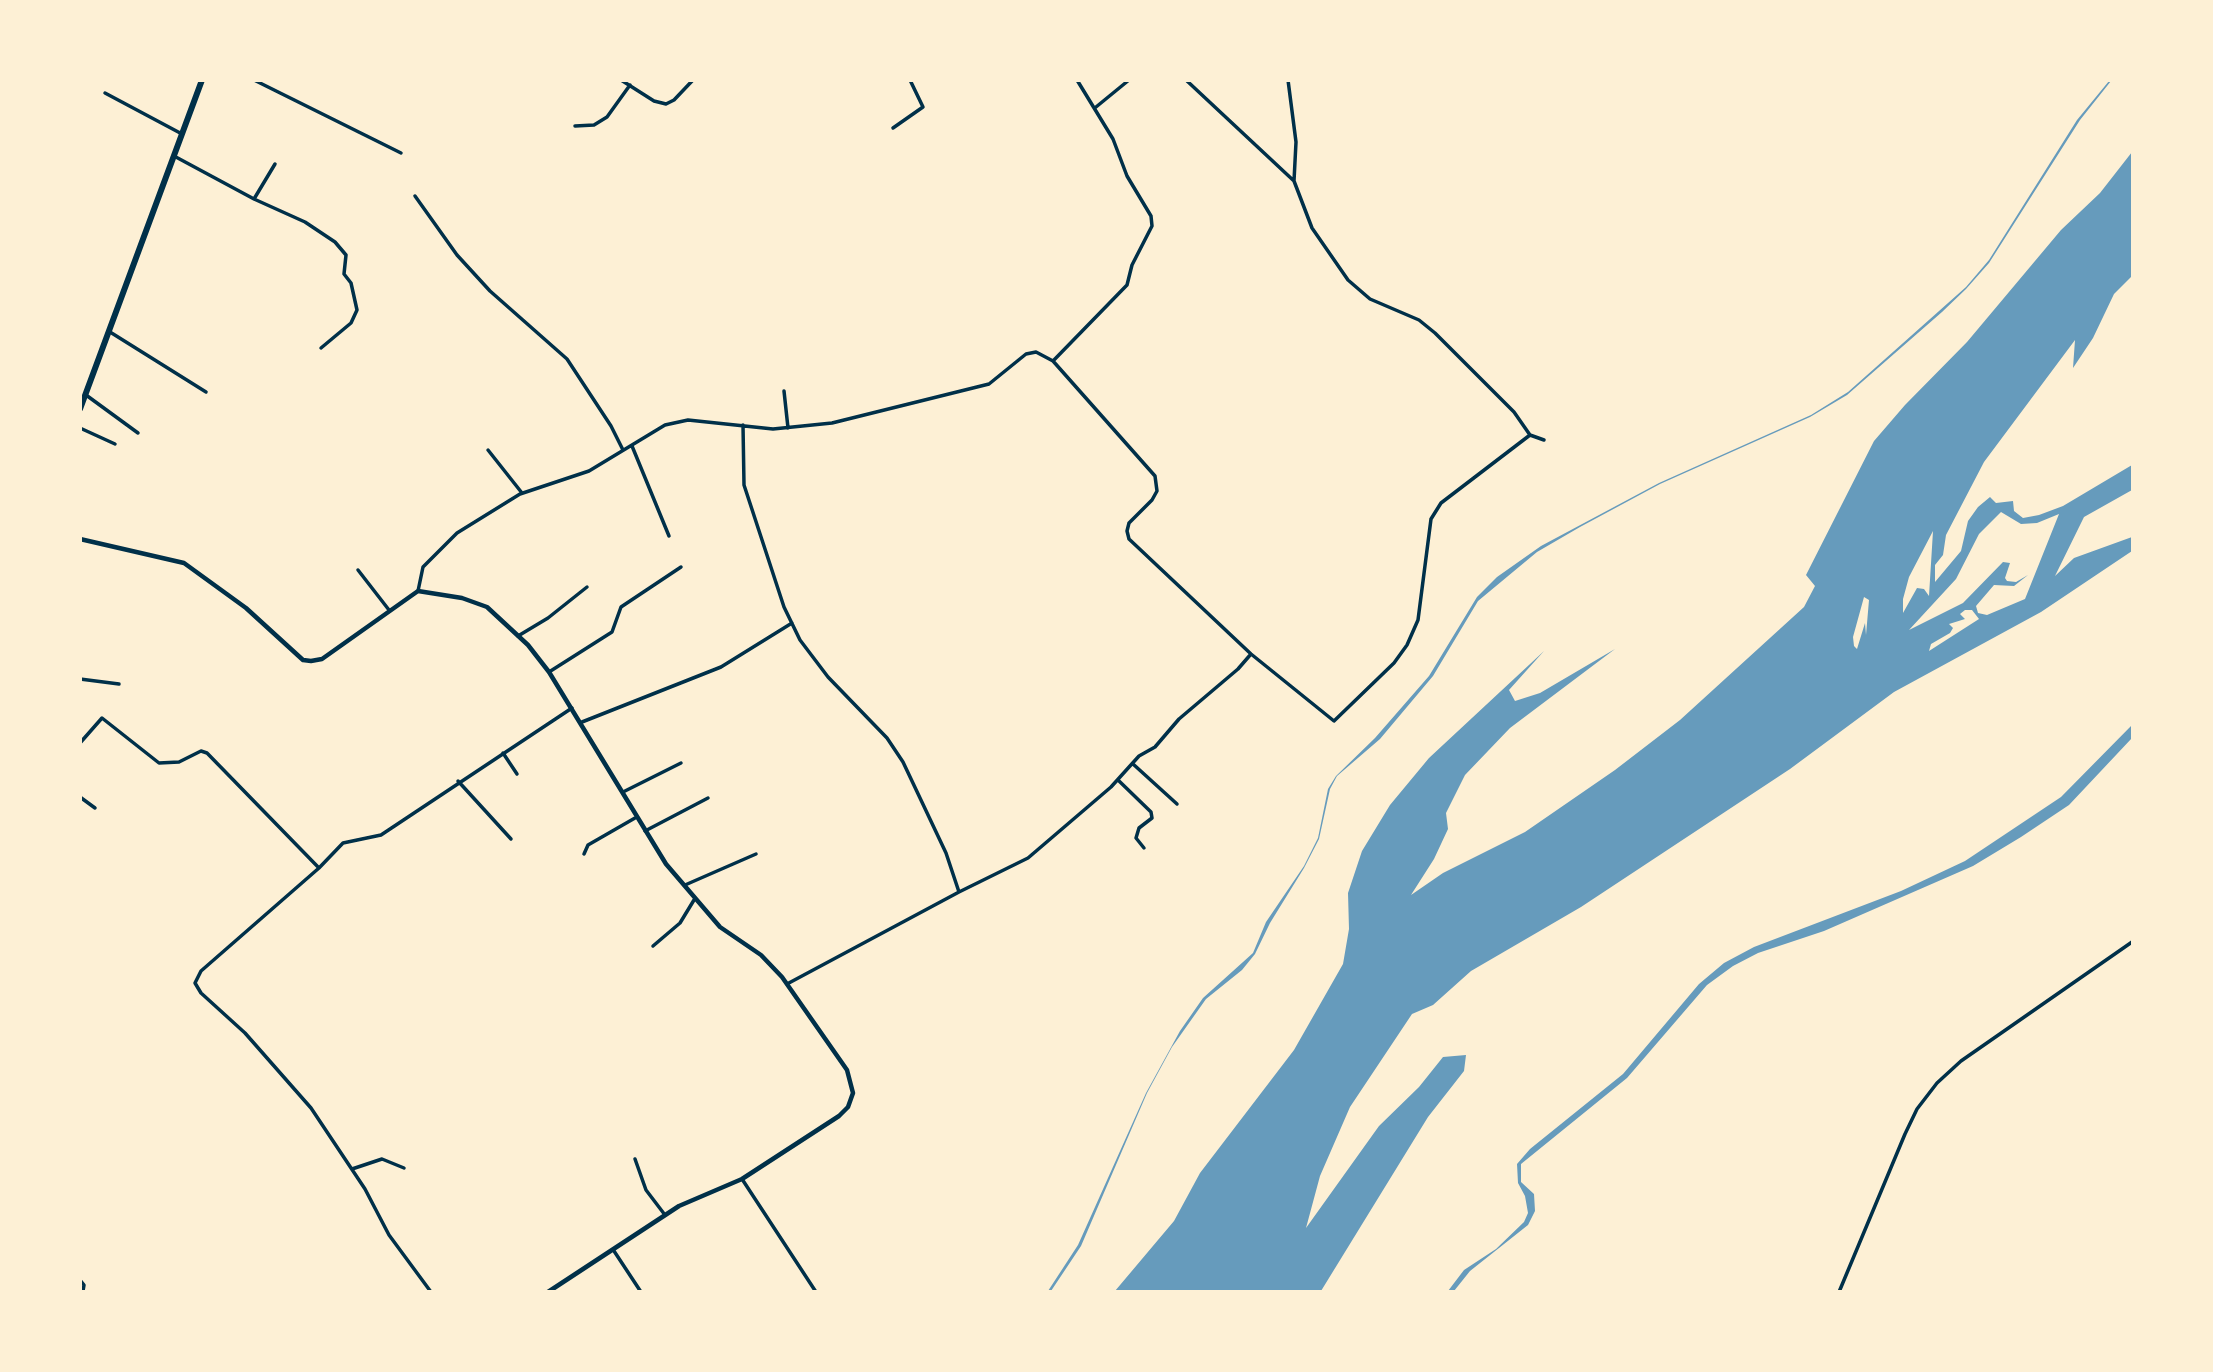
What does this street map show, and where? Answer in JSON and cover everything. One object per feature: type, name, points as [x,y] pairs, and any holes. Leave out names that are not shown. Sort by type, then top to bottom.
[{"type":"main road","points":[[80,409],[202,80]]},
{"type":"street","points":[[254,80],[401,153]]},
{"type":"street","points":[[621,80],[654,101],[666,104],[674,100],[693,80]]},
{"type":"street","points":[[893,128],[923,107],[910,80]]},
{"type":"street","points":[[1053,361],[1128,285],[1132,265],[1152,226],[1151,216],[1127,176],[1113,139],[1096,107],[1077,80]]},
{"type":"street","points":[[1096,107],[1129,80]]},
{"type":"street","points":[[1186,80],[1294,181]]},
{"type":"street","points":[[1288,80],[1296,142],[1294,181],[1312,228],[1348,280],[1370,299],[1419,320],[1436,333],[1514,412],[1530,435],[1544,440]]},
{"type":"street","points":[[575,126],[594,125],[607,117],[630,85]]},
{"type":"street","points":[[105,93],[182,134]]},
{"type":"street","points":[[174,156],[254,199],[305,222],[335,242],[346,255],[344,274],[351,283],[358,310],[351,323],[321,348]]},
{"type":"street","points":[[254,199],[275,164]]},
{"type":"street","points":[[415,196],[457,255],[516,316],[567,359],[611,426],[623,450]]},
{"type":"street","points":[[109,332],[206,391]]},
{"type":"street","points":[[418,591],[419,579],[432,556],[457,533],[522,493],[589,471],[677,421],[788,429],[832,423],[989,384],[1026,354],[1036,352],[1053,361],[1155,476],[1157,491],[1152,500],[1129,523],[1126,531],[1129,539],[1251,654],[1334,722],[1394,663],[1407,645],[1418,620],[1431,519],[1441,503],[1530,435]]},
{"type":"street","points":[[80,383],[85,396],[138,433]]},
{"type":"street","points":[[784,391],[788,429]]},
{"type":"street","points":[[743,425],[744,485],[754,522],[792,623],[828,677],[887,738],[903,762],[946,853],[959,892]]},
{"type":"street","points":[[80,428],[115,444]]},
{"type":"street","points":[[632,446],[669,536]]},
{"type":"street","points":[[488,450],[522,493]]},
{"type":"street","points":[[80,539],[184,564],[246,608],[303,660],[322,659],[418,591],[462,598],[487,607],[518,636],[549,672],[582,722],[635,818],[666,864],[685,885],[694,900],[720,926],[761,955],[787,984],[847,1070],[853,1093],[848,1107],[839,1116],[742,1179],[695,1197],[665,1215],[548,1292]]},
{"type":"street","points":[[549,672],[612,632],[621,607],[681,567]]},
{"type":"street","points":[[358,570],[389,610]]},
{"type":"street","points":[[518,636],[548,618],[587,587]]},
{"type":"street","points":[[582,722],[721,667],[792,623]]},
{"type":"street","points":[[787,984],[959,892],[1028,859],[1118,780],[1251,654]]},
{"type":"street","points":[[80,679],[120,684]]},
{"type":"street","points":[[431,1292],[389,1235],[352,1169],[311,1108],[278,1068],[201,993],[195,983],[201,971],[319,868],[343,843],[381,835],[458,781],[572,708]]},
{"type":"street","points":[[80,743],[98,719],[103,718],[159,763],[179,762],[201,751],[207,753],[319,868]]},
{"type":"street","points":[[503,753],[517,774]]},
{"type":"street","points":[[623,792],[681,763]]},
{"type":"street","points":[[1133,764],[1177,804]]},
{"type":"street","points":[[1118,780],[1151,812],[1152,818],[1139,828],[1136,838],[1144,848]]},
{"type":"street","points":[[458,781],[512,839]]},
{"type":"street","points":[[80,797],[95,808]]},
{"type":"street","points":[[644,832],[709,798]]},
{"type":"street","points":[[583,854],[588,845],[635,818]]},
{"type":"street","points":[[685,885],[756,854]]},
{"type":"street","points":[[653,946],[680,923],[694,900]]},
{"type":"street","points":[[1839,1292],[1905,1134],[1917,1109],[1937,1083],[1961,1061],[2133,942]]},
{"type":"street","points":[[635,1159],[646,1190],[665,1215]]},
{"type":"street","points":[[352,1169],[382,1160],[404,1168]]},
{"type":"street","points":[[742,1179],[816,1292]]},
{"type":"street","points":[[614,1251],[641,1292]]},
{"type":"street","points":[[80,1280],[84,1285],[83,1291]]},
{"type":"water","points":[[2109,81],[2080,120],[1989,263],[1966,289],[1942,312],[1847,395],[1810,417],[1660,484],[1580,527],[1537,552],[1478,601],[1433,676],[1380,739],[1337,776],[1330,789],[1319,839],[1304,868],[1270,923],[1255,954],[1242,970],[1206,999],[1172,1047],[1147,1093],[1081,1246],[1051,1291],[1048,1291],[1078,1245],[1146,1093],[1180,1031],[1203,998],[1253,953],[1266,922],[1304,866],[1318,838],[1328,789],[1336,776],[1375,738],[1429,676],[1477,597],[1497,577],[1541,546],[1659,483],[1811,415],[1848,392],[1966,287],[1989,260],[2077,120]]},
{"type":"water","points":[[2132,152],[2132,276],[2114,294],[2093,338],[2073,368],[2075,340],[1984,462],[1946,535],[1943,555],[1935,565],[1935,582],[1961,551],[1968,521],[1990,497],[1996,503],[2013,501],[2014,511],[2023,518],[2039,515],[2063,506],[2132,465],[2132,490],[2084,517],[2055,576],[2074,558],[2132,537],[2132,551],[2041,612],[1894,692],[1790,769],[1581,907],[1471,971],[1433,1005],[1412,1014],[1350,1107],[1320,1176],[1306,1228],[1379,1126],[1419,1087],[1443,1057],[1466,1055],[1464,1071],[1428,1117],[1321,1291],[1115,1291],[1174,1221],[1200,1173],[1294,1050],[1343,964],[1349,929],[1348,893],[1362,851],[1390,805],[1429,758],[1544,651],[1509,690],[1515,701],[1540,693],[1615,649],[1510,728],[1465,775],[1446,813],[1448,829],[1434,859],[1411,895],[1443,873],[1525,832],[1615,770],[1680,720],[1804,607],[1815,586],[1806,575],[1874,441],[1967,342],[2061,230],[2100,193]],"holes":[[[2001,512],[2021,524],[2037,523],[2059,514],[2025,599],[1987,615],[1978,613],[1976,606],[1994,585],[2014,586],[2028,575],[2016,582],[2007,581],[2005,578],[2010,563],[2003,562],[1963,603],[1909,630],[1956,579],[1979,534]],[[1933,531],[1929,596],[1924,589],[1917,588],[1903,613],[1903,599],[1909,577]],[[1864,597],[1869,600],[1866,635],[1865,623],[1857,649],[1853,637]],[[1965,610],[1972,610],[1979,619],[1929,651],[1931,644],[1950,633],[1953,628],[1949,624],[1965,619],[1960,614]]]},
{"type":"water","points":[[2132,725],[2132,738],[2069,805],[2021,837],[1973,866],[1824,931],[1758,953],[1733,966],[1707,985],[1627,1078],[1521,1164],[1521,1182],[1534,1194],[1535,1211],[1528,1225],[1470,1271],[1454,1291],[1448,1291],[1464,1270],[1496,1249],[1524,1222],[1528,1213],[1525,1196],[1518,1183],[1517,1164],[1530,1149],[1623,1074],[1699,984],[1724,963],[1754,947],[1901,891],[1965,861],[2061,797]]}]
